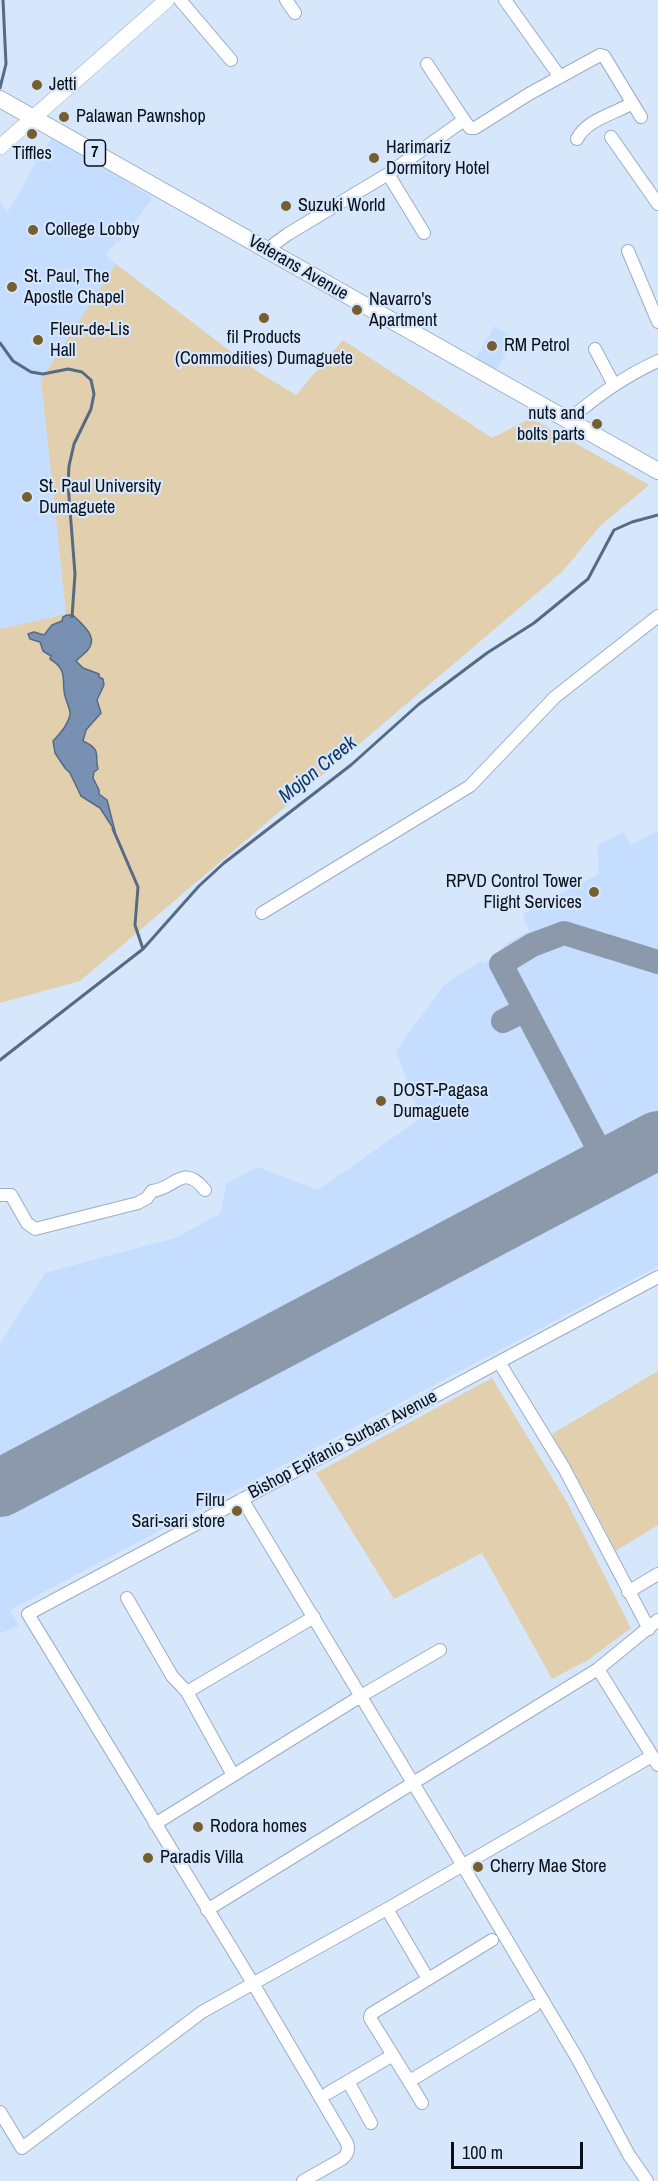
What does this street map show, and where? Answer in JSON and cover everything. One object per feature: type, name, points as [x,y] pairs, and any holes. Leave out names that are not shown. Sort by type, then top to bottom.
[{"type":"highway","name":"Veterans Avenue","points":[[0,99],[658,471]]},
{"type":"main road","points":[[0,147],[167,0]]},
{"type":"street","points":[[180,0],[231,60]]},
{"type":"street","points":[[286,0],[295,13]]},
{"type":"street","points":[[505,0],[560,77]]},
{"type":"street","points":[[427,64],[470,128],[475,128],[560,77],[602,55],[641,117]]},
{"type":"street","points":[[577,139],[580,133],[604,116],[632,103]]},
{"type":"street","points":[[266,250],[288,234],[388,174],[464,120]]},
{"type":"street","points":[[611,137],[658,204]]},
{"type":"street","points":[[388,174],[424,233]]},
{"type":"street","points":[[628,250],[658,322]]},
{"type":"street","points":[[594,349],[614,385]]},
{"type":"street","points":[[568,422],[591,401],[614,385],[658,360]]},
{"type":"street","points":[[262,913],[470,786],[555,697],[658,616]]},
{"type":"street","points":[[0,1196],[11,1195],[27,1223],[35,1229],[138,1203],[147,1198],[152,1191],[158,1191],[182,1177],[189,1177],[205,1190]]},
{"type":"street","name":"Bishop Epifanio Surban Avenue","points":[[155,1824],[28,1614],[658,1277]]},
{"type":"street","points":[[498,1362],[564,1468],[649,1629]]},
{"type":"street","points":[[242,1499],[463,1866],[577,2058],[629,2155],[647,2181]]},
{"type":"street","points":[[628,1592],[658,1574]]},
{"type":"street","points":[[127,1598],[172,1676],[187,1692],[233,1775]]},
{"type":"street","points":[[187,1692],[314,1617]]},
{"type":"street","points":[[207,1910],[598,1669],[658,1620]]},
{"type":"street","points":[[303,2181],[342,2158],[347,2154],[348,2149],[254,1985],[155,1824],[361,1696],[440,1650]]},
{"type":"street","points":[[0,2112],[22,2148],[202,2012],[655,1760],[598,1669]]},
{"type":"street","points":[[387,1909],[428,1979]]},
{"type":"street","points":[[422,2103],[370,2018],[371,2014],[492,1940]]},
{"type":"street","points":[[407,2078],[413,2079],[534,2006]]},
{"type":"street","points":[[328,2093],[393,2055]]},
{"type":"street","points":[[352,2079],[349,2083],[350,2087],[370,2123]]},
{"type":"shaded area","name":"St. Paul University Dumaguete","points":[[54,136],[153,198],[119,242],[117,241],[105,255],[116,264],[41,380],[66,614],[0,629],[0,203],[7,212],[41,152]]},
{"type":"shaded area","points":[[116,264],[255,370],[296,395],[343,340],[492,438],[531,418],[649,485],[600,526],[563,571],[80,981],[0,1003],[0,629],[66,614],[41,380]]},
{"type":"shaded area","points":[[495,326],[515,339],[496,370],[475,359]]},
{"type":"shaded area","points":[[67,615],[73,615],[85,627],[92,641],[87,651],[76,661],[83,668],[99,674],[99,677],[103,679],[104,685],[97,700],[101,713],[86,730],[83,741],[95,750],[98,769],[94,772],[93,778],[99,794],[107,800],[115,831],[100,808],[81,796],[70,773],[55,753],[53,741],[64,729],[70,715],[63,676],[60,667],[50,659],[51,656],[43,651],[40,642],[30,639],[28,634],[34,632],[44,635],[52,625],[62,621]]},
{"type":"shaded area","points":[[658,831],[658,1266],[10,1610],[19,1626],[0,1633],[0,1344],[45,1273],[175,1238],[220,1214],[227,1183],[258,1167],[318,1190],[421,1118],[396,1051],[444,985],[482,960],[484,963],[506,951],[503,945],[529,931],[523,914],[599,874],[597,846],[623,832],[631,845]]},
{"type":"shaded area","points":[[658,1371],[658,1525],[616,1551],[552,1434]]},
{"type":"shaded area","points":[[492,1378],[568,1504],[631,1628],[588,1660],[552,1679],[482,1553],[394,1599],[316,1473]]},
{"type":"waterway","points":[[0,88],[6,64],[3,0]]},
{"type":"waterway","points":[[0,343],[13,361],[31,372],[43,374],[68,369],[82,372],[91,380],[94,394],[91,409],[74,444],[69,466],[68,484],[75,574],[72,617]]},
{"type":"waterway","name":"Mojon Creek","points":[[0,1060],[143,949],[199,886],[224,863],[351,765],[419,704],[487,653],[534,623],[588,579],[614,530],[658,515]]},
{"type":"waterway","points":[[113,829],[138,887],[135,925],[143,949]]},
{"type":"taxiway","points":[[608,1167],[501,964],[532,945],[564,933],[658,962]]},
{"type":"taxiway","points":[[503,1021],[525,1010]]},
{"type":"runway","points":[[0,1488],[658,1140]]},
{"type":"place","name":"Jetti","points":[[37,85]]},
{"type":"place","name":"Palawan Pawnshop","points":[[64,117]]},
{"type":"place","name":"Tiffles","points":[[32,134]]},
{"type":"place","name":"Harimariz Dormitory Hotel","points":[[374,158]]},
{"type":"place","name":"Suzuki World","points":[[286,206]]},
{"type":"place","name":"College Lobby","points":[[33,230]]},
{"type":"place","name":"St. Paul, The Apostle Chapel","points":[[12,287]]},
{"type":"place","name":"Navarro's Apartment","points":[[357,310]]},
{"type":"place","name":"fil Products (Commodities) Dumaguete","points":[[264,318]]},
{"type":"place","name":"Fleur-de-Lis Hall","points":[[38,340]]},
{"type":"place","name":"RM Petrol","points":[[492,346]]},
{"type":"place","name":"nuts and bolts parts","points":[[597,424]]},
{"type":"place","name":"St. Paul University Dumaguete","points":[[27,497]]},
{"type":"place","name":"RPVD Control Tower Flight Services","points":[[594,892]]},
{"type":"place","name":"DOST-Pagasa Dumaguete","points":[[381,1101]]},
{"type":"place","name":"Filru Sari-sari store","points":[[237,1511]]},
{"type":"place","name":"Rodora homes","points":[[198,1827]]},
{"type":"place","name":"Paradis Villa","points":[[148,1858]]},
{"type":"place","name":"Cherry Mae Store","points":[[478,1867]]}]
